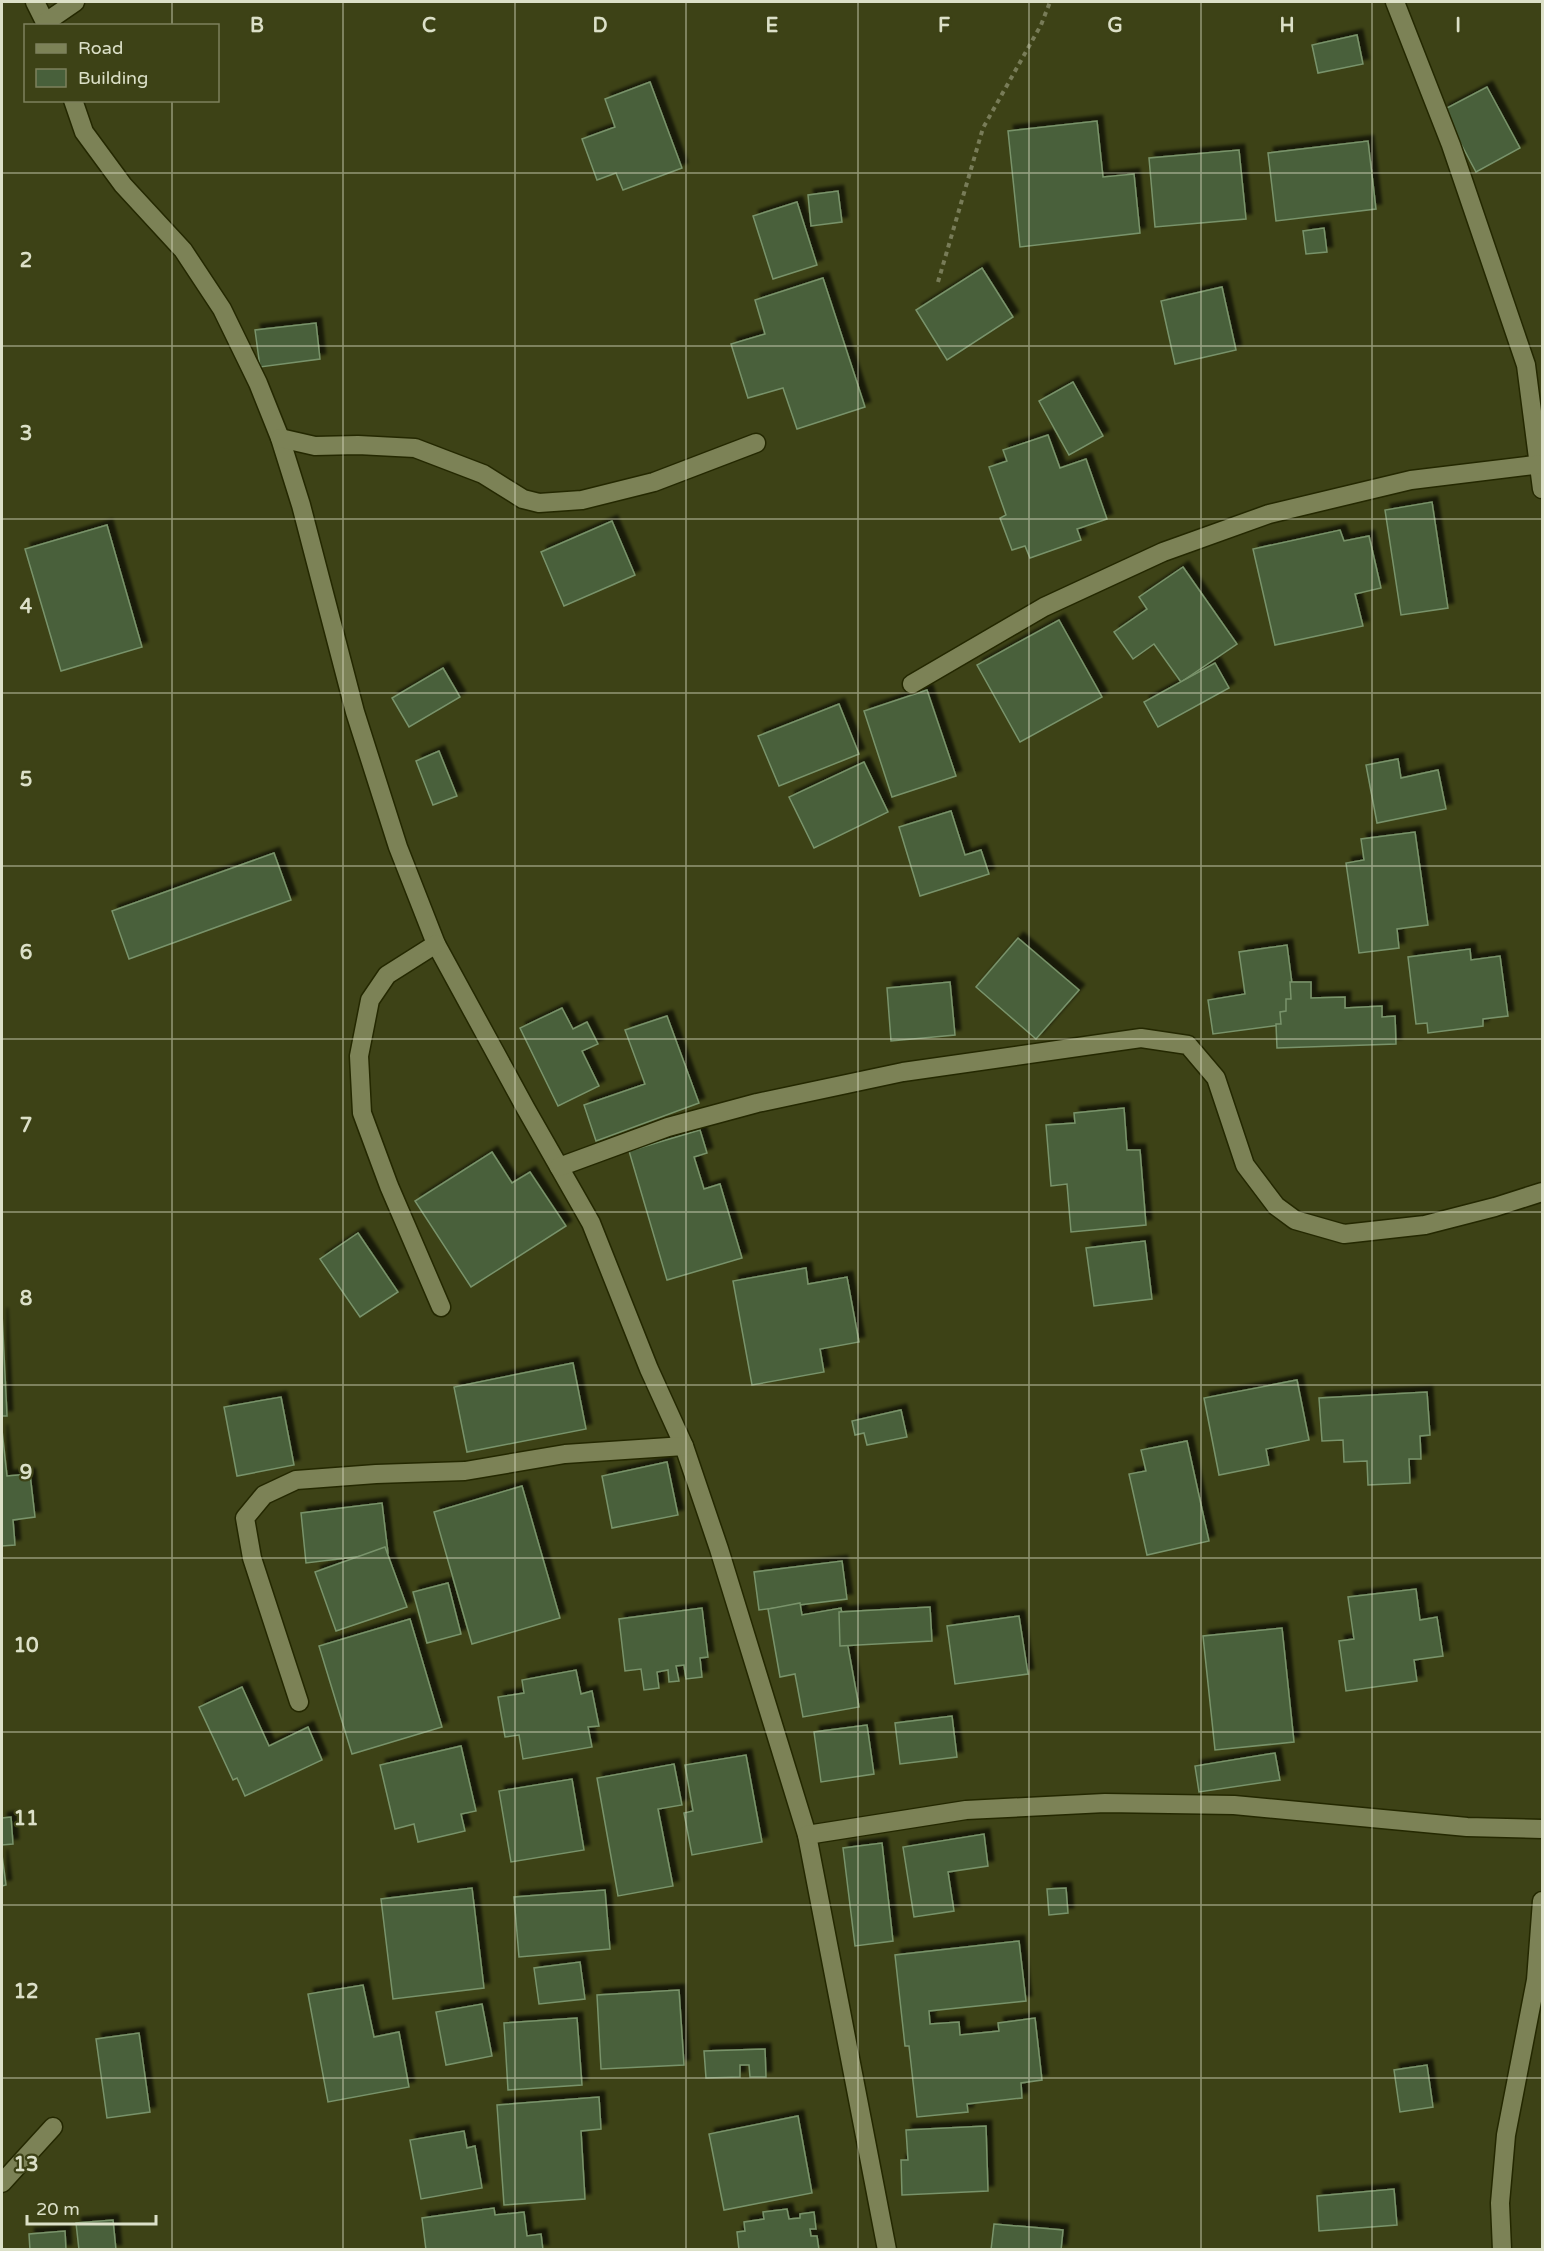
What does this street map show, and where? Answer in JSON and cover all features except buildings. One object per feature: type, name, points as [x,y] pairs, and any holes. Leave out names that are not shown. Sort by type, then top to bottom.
[{"type":"street","points":[[35,2],[46,24],[75,2]]},
{"type":"street","points":[[1395,2],[1451,145],[1526,365],[1542,489]]},
{"type":"street","points":[[74,102],[84,132],[123,185],[183,250],[222,309],[258,383],[280,438],[327,602],[355,712],[398,848],[436,944],[591,1223],[649,1369],[684,1446],[719,1549],[752,1663],[807,1835],[887,2250]]},
{"type":"street","points":[[280,438],[315,446],[357,445],[415,448],[483,474],[523,499],[539,503],[582,500],[654,482],[756,444]]},
{"type":"street","points":[[912,684],[1044,607],[1163,552],[1269,514],[1411,480],[1540,464]]},
{"type":"street","points":[[436,944],[387,975],[370,1000],[359,1056],[362,1113],[389,1186],[441,1307]]},
{"type":"street","points":[[559,1167],[668,1127],[757,1103],[903,1072],[1141,1038],[1188,1045],[1216,1078],[1245,1166],[1276,1206],[1295,1220],[1344,1234],[1355,1233],[1425,1225],[1542,1192]]},
{"type":"street","points":[[299,1702],[252,1558],[246,1528],[245,1518],[264,1495],[296,1480],[465,1471],[565,1454],[684,1446]]},
{"type":"street","points":[[807,1835],[966,1810],[1105,1803],[1234,1805],[1467,1827],[1542,1829]]},
{"type":"street","points":[[1502,2250],[1500,2203],[1506,2135],[1536,1980],[1542,1901]]},
{"type":"street","points":[[2,2182],[53,2127]]},
{"type":"path","points":[[938,282],[983,128],[1041,25],[1050,2]]}]
